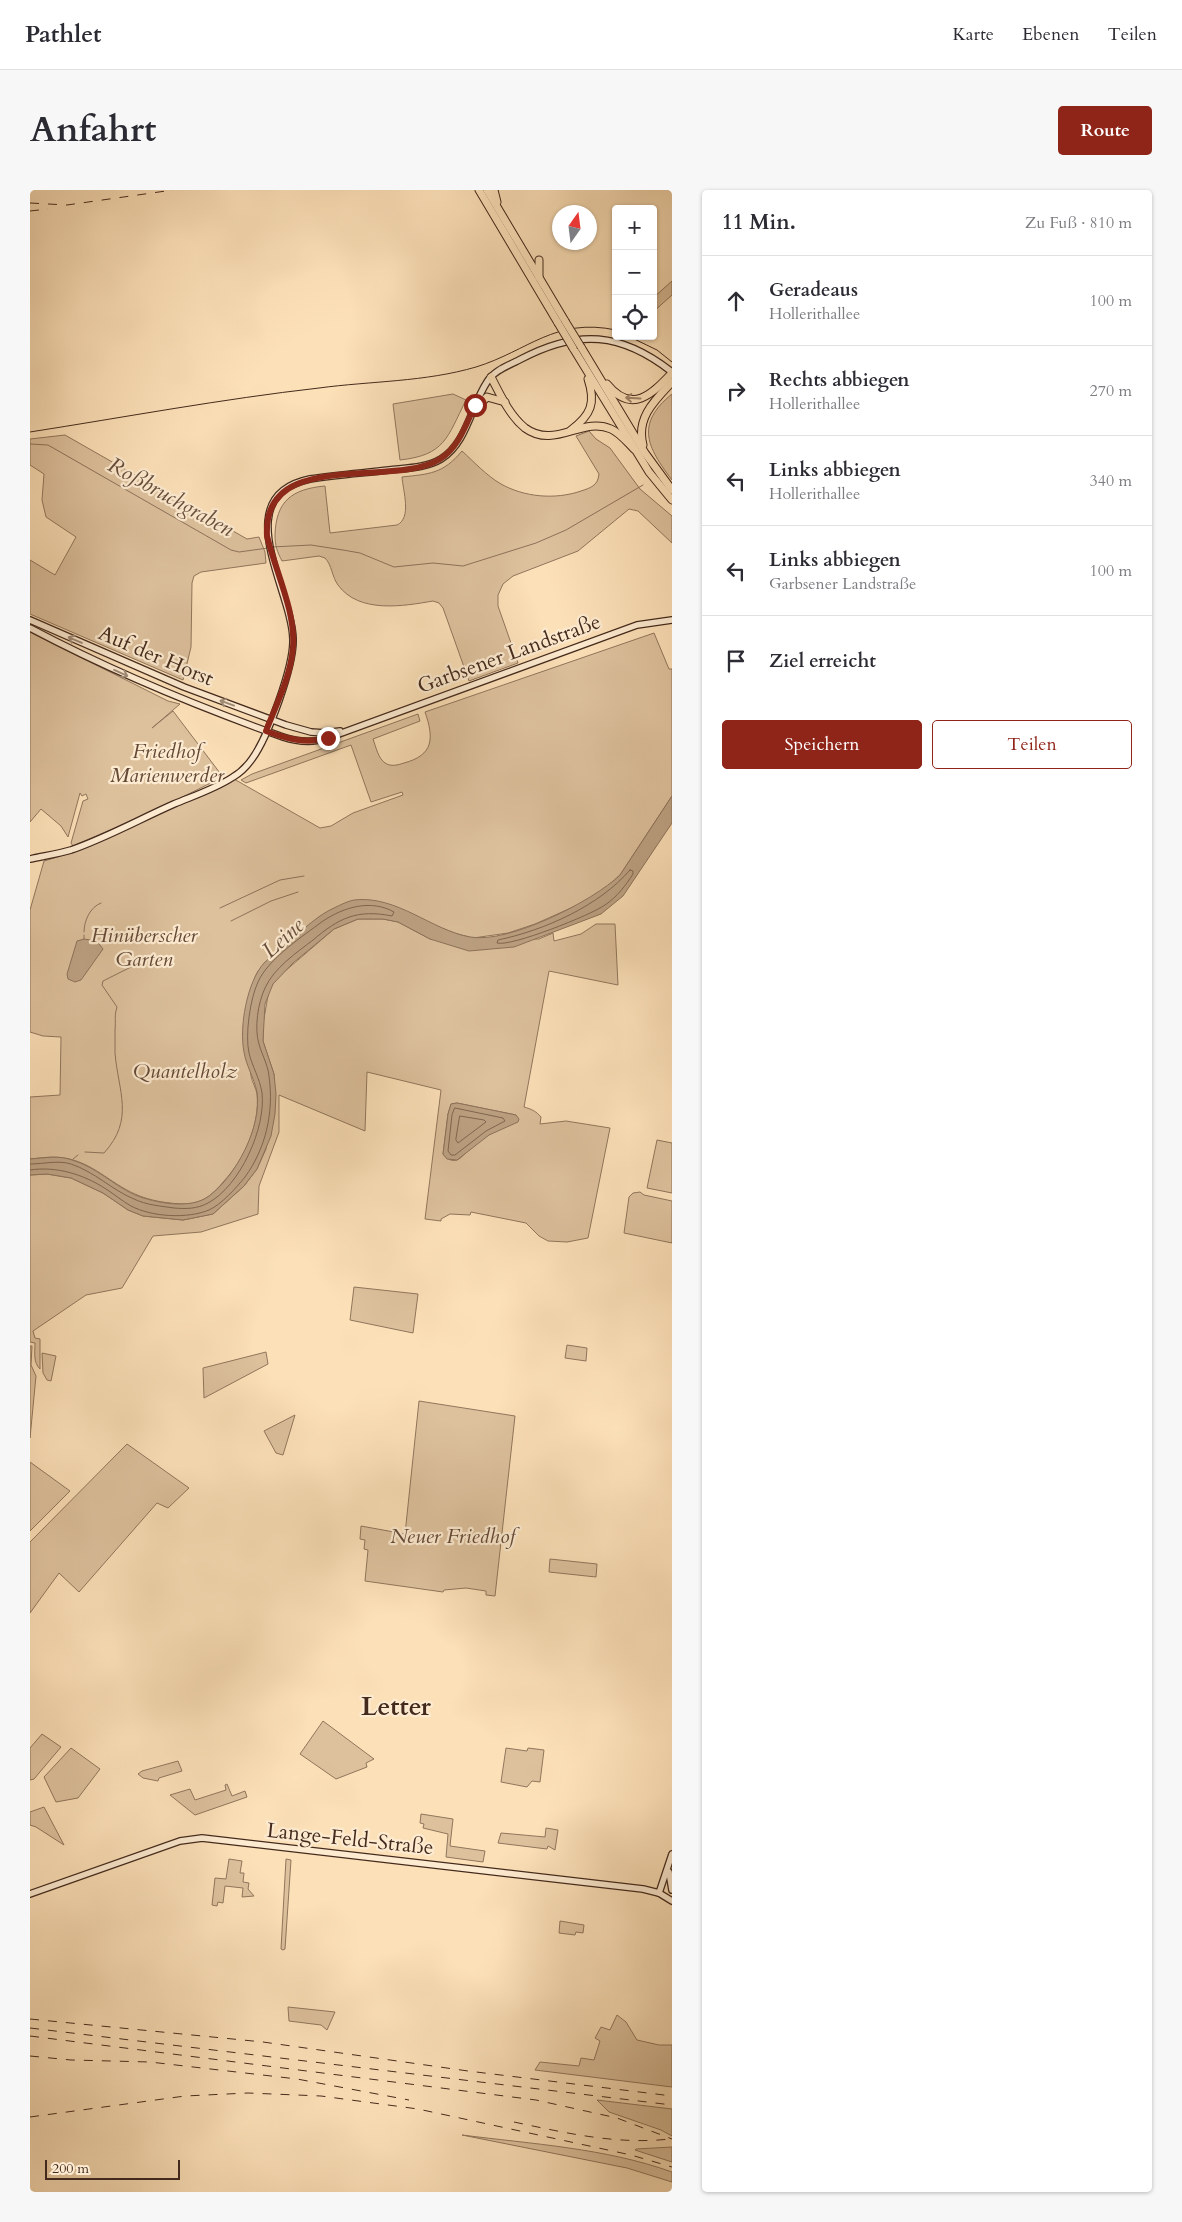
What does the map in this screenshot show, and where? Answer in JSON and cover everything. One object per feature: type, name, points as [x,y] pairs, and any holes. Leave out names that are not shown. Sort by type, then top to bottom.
[{"type":"highway","points":[[479,190],[577,347],[591,387],[592,397],[589,410],[583,420],[569,432]]},
{"type":"highway","points":[[487,190],[539,277],[562,322]]},
{"type":"highway","points":[[494,190],[500,212]]},
{"type":"highway","points":[[539,260],[539,277]]},
{"type":"highway","points":[[577,347],[585,354],[614,392],[631,399],[646,397],[653,393],[672,372]]},
{"type":"highway","points":[[585,354],[644,453],[672,490]]},
{"type":"highway","points":[[584,366],[648,472],[672,500]]},
{"type":"highway","points":[[491,377],[505,402],[520,422],[533,432],[549,436],[601,426],[612,429],[634,449]]},
{"type":"highway","points":[[644,453],[640,436],[643,419],[650,406],[672,382]]},
{"type":"highway","points":[[472,412],[487,397],[505,402]]},
{"type":"street","points":[[30,859],[76,848],[229,779],[251,760],[266,731],[290,665],[293,640],[290,618],[270,548],[267,526],[270,512],[276,499],[289,487],[310,479],[417,467],[433,463],[445,456],[455,446],[491,377],[546,347],[574,339],[611,340],[632,346],[651,356],[672,372]]},
{"type":"street","name":"Auf der Horst","points":[[30,620],[184,687],[270,719]]},
{"type":"street","name":"Garbsener Landstraße","points":[[266,731],[291,740],[311,741],[328,738],[637,625],[672,620]]},
{"type":"street","name":"Auf der Horst","points":[[30,628],[136,679],[266,731]]},
{"type":"street","name":"Garbsener Landstraße","points":[[270,719],[311,732],[324,733],[359,726]]},
{"type":"street","name":"Lange-Feld-Straße","points":[[30,1894],[180,1841],[202,1838],[610,1885],[659,1893],[672,1901]]},
{"type":"street","points":[[659,1893],[672,1854]]},
{"type":"street","points":[[668,1869],[672,1890]]},
{"type":"green space","points":[[672,281],[672,295],[657,308],[657,294]]},
{"type":"green space","points":[[453,394],[466,400],[443,442],[427,454],[400,460],[393,404]]},
{"type":"green space","points":[[672,394],[672,480],[656,457],[651,446],[649,426],[653,415],[660,405]]},
{"type":"green space","points":[[589,431],[596,439],[610,448],[640,489],[672,516],[672,543],[638,511],[629,509],[578,551],[513,576],[503,584],[498,595],[498,606],[518,663],[469,681],[443,608],[439,603],[433,601],[396,606],[370,604],[347,594],[338,585],[325,558],[319,556],[282,561],[275,542],[276,523],[283,505],[288,499],[303,490],[325,486],[330,533],[397,525],[402,522],[405,510],[405,496],[402,477],[420,475],[442,469],[462,451],[496,481],[520,492],[540,496],[571,494],[593,486],[598,478],[599,474],[576,436]]},
{"type":"green space","points":[[65,435],[247,539],[259,537],[265,552],[266,563],[201,572],[194,576],[192,583],[191,647],[183,680],[30,614],[30,560],[55,575],[76,537],[46,517],[42,500],[44,474],[30,465],[30,439]]},
{"type":"green space","name":"Friedhof Marienwerder","points":[[30,632],[168,701],[180,704],[152,728],[173,711],[223,777],[152,812],[73,846],[71,843],[83,801],[88,799],[86,794],[82,796],[80,793],[68,837],[61,826],[41,809],[30,822]]},
{"type":"green space","points":[[654,633],[669,669],[672,669],[672,796],[620,875],[600,893],[535,924],[508,933],[473,938],[454,933],[374,901],[258,971],[253,983],[251,1000],[250,1069],[257,1094],[256,1117],[253,1129],[250,1140],[232,1172],[216,1190],[199,1202],[187,1204],[167,1203],[141,1196],[74,1160],[56,1157],[30,1159],[30,1097],[60,1095],[61,1037],[43,1036],[30,1032],[30,910],[44,861],[80,850],[234,779],[320,828],[331,826],[353,813],[403,795],[402,792],[371,802],[351,745],[246,783],[241,780],[252,774],[418,714],[420,721],[373,739],[379,755],[387,764],[397,765],[414,760],[426,750],[429,744],[430,730],[425,712]]},
{"type":"green space","points":[[358,919],[383,919],[398,922],[430,939],[539,939],[553,933],[554,941],[581,934],[596,924],[615,924],[618,985],[549,971],[524,1107],[541,1117],[540,1124],[566,1121],[610,1128],[588,1238],[567,1242],[548,1241],[539,1236],[526,1223],[471,1212],[470,1215],[450,1214],[441,1219],[441,1221],[425,1219],[441,1090],[367,1072],[365,1131],[279,1095],[279,1132],[259,1186],[258,1214],[201,1232],[153,1236],[122,1288],[86,1295],[33,1331],[35,1338],[40,1339],[40,1369],[35,1360],[35,1343],[30,1342],[30,1175],[47,1174],[71,1178],[103,1193],[128,1210],[143,1216],[183,1220],[213,1214],[244,1186],[257,1169],[266,1149],[274,1074],[263,1041],[263,1024],[269,990],[277,978],[334,929]],"holes":[[[457,1103],[516,1115],[471,1147],[459,1159],[451,1160],[443,1154],[451,1104]]]},
{"type":"green space","points":[[657,1140],[672,1143],[672,1193],[647,1188]]},
{"type":"green space","points":[[640,1192],[644,1195],[672,1201],[672,1243],[624,1233],[629,1197],[633,1193]]},
{"type":"green space","points":[[354,1287],[418,1294],[413,1333],[350,1320]]},
{"type":"green space","points":[[567,1345],[587,1348],[586,1361],[565,1358]]},
{"type":"green space","points":[[30,1346],[32,1346],[31,1365],[36,1376],[30,1438]]},
{"type":"green space","points":[[266,1352],[268,1364],[204,1398],[203,1368]]},
{"type":"green space","points":[[42,1353],[56,1356],[51,1381],[47,1380],[43,1373]]},
{"type":"green space","name":"Neuer Friedhof","points":[[419,1401],[515,1416],[495,1596],[486,1595],[486,1591],[466,1588],[444,1590],[443,1592],[365,1581],[368,1550],[364,1549],[365,1540],[360,1539],[361,1526],[405,1534]]},
{"type":"green space","points":[[295,1415],[283,1455],[276,1453],[264,1431]]},
{"type":"green space","points":[[127,1444],[189,1488],[168,1508],[157,1503],[79,1592],[59,1573],[30,1613],[30,1542]]},
{"type":"green space","points":[[30,1462],[70,1491],[30,1531]]},
{"type":"green space","points":[[550,1559],[597,1564],[596,1577],[549,1572]]},
{"type":"green space","points":[[323,1721],[374,1759],[366,1763],[367,1767],[336,1779],[300,1754]]},
{"type":"green space","points":[[42,1734],[61,1747],[34,1779],[30,1780],[30,1748]]},
{"type":"green space","points":[[71,1748],[100,1769],[78,1798],[56,1802],[44,1777]]},
{"type":"green space","points":[[506,1748],[527,1751],[528,1748],[544,1750],[540,1782],[532,1781],[527,1787],[501,1782]]},
{"type":"green space","points":[[178,1761],[182,1771],[159,1778],[158,1781],[143,1778],[138,1774],[142,1771]]},
{"type":"green space","points":[[227,1784],[232,1796],[245,1791],[247,1797],[195,1815],[170,1795],[190,1789],[195,1800],[226,1790],[225,1785]]},
{"type":"green space","points":[[44,1807],[64,1845],[30,1825],[30,1812]]},
{"type":"green space","points":[[421,1814],[453,1819],[450,1846],[485,1851],[483,1862],[446,1857],[448,1834],[423,1828],[424,1824],[420,1823]]},
{"type":"green space","points":[[546,1828],[558,1830],[555,1850],[548,1846],[547,1849],[498,1843],[501,1833],[545,1837]]},
{"type":"green space","points":[[229,1859],[242,1861],[240,1873],[244,1873],[243,1882],[249,1883],[248,1889],[254,1896],[242,1897],[243,1888],[225,1886],[223,1903],[218,1902],[217,1906],[212,1905],[215,1878],[226,1879]]},
{"type":"green space","points":[[286,1859],[291,1860],[285,1949],[283,1950],[281,1949]]},
{"type":"green space","points":[[560,1921],[584,1925],[583,1933],[576,1932],[575,1935],[559,1933]]},
{"type":"green space","points":[[288,2007],[335,2012],[327,2030],[321,2025],[289,2021]]},
{"type":"green space","points":[[617,2015],[626,2022],[637,2040],[659,2045],[672,2045],[672,2087],[535,2070],[540,2062],[579,2066],[581,2058],[594,2060],[600,2041],[595,2038],[601,2027],[610,2030]]},
{"type":"green space","points":[[597,2100],[672,2109],[672,2136],[661,2130],[609,2112]]},
{"type":"green space","points":[[462,2135],[568,2148],[621,2157],[672,2172],[672,2182],[627,2168]]},
{"type":"green space","points":[[672,2147],[672,2162],[635,2150],[636,2149]]},
{"type":"water","points":[[672,796],[672,823],[623,896],[601,914],[514,947],[469,951],[430,939],[398,922],[383,919],[358,919],[334,929],[293,963],[273,984],[265,1004],[263,1041],[274,1074],[276,1094],[271,1136],[257,1169],[244,1186],[213,1214],[183,1220],[143,1216],[128,1210],[103,1193],[71,1178],[47,1174],[30,1175],[30,1159],[67,1158],[81,1163],[127,1191],[152,1201],[183,1204],[193,1203],[209,1196],[229,1176],[237,1164],[245,1150],[255,1120],[257,1092],[244,1052],[244,1018],[253,981],[258,971],[270,957],[322,914],[341,904],[354,900],[370,900],[385,903],[441,928],[470,937],[506,934],[550,918],[591,897],[620,875]]},
{"type":"water","points":[[84,939],[97,941],[103,949],[81,980],[75,982],[68,979],[67,974],[77,941]]},
{"type":"water","points":[[457,1103],[516,1115],[519,1119],[518,1122],[489,1135],[457,1160],[447,1159],[443,1154],[448,1114],[451,1104]]},
{"type":"waterway","name":"Roßbruchgraben","points":[[30,444],[48,445],[231,550],[239,552],[268,548]]},
{"type":"waterway","name":"Roßbruchgraben","points":[[272,547],[311,545],[343,550],[360,553],[394,567],[433,563],[463,566],[536,543],[566,530],[643,485]]},
{"type":"waterway","points":[[220,908],[280,880],[304,876]]},
{"type":"waterway","points":[[231,921],[271,901],[298,892]]},
{"type":"waterway","points":[[84,932],[88,915],[101,903]]},
{"type":"waterway","points":[[85,1152],[104,1153],[113,1141],[119,1128],[122,1104],[115,1053],[115,1016],[117,1007],[102,985],[103,981],[133,966]]},
{"type":"waterway","points":[[73,1159],[78,1155]]},
{"type":"tram line","points":[[30,432],[246,397],[437,376],[476,367],[559,332],[576,328],[595,327],[612,329]]},
{"type":"tram line","points":[[636,340],[657,350],[672,362]]},
{"type":"railway","points":[[30,203],[67,205],[173,190]]},
{"type":"railway","points":[[30,211],[48,209]]},
{"type":"railway","points":[[30,2019],[263,2042],[468,2071],[672,2096]]},
{"type":"railway","points":[[30,2028],[672,2105]]},
{"type":"railway","points":[[30,2036],[536,2100],[617,2118],[672,2139]]},
{"type":"railway","points":[[30,2056],[71,2060],[150,2062],[297,2079],[409,2100]]},
{"type":"railway","points":[[30,2117],[185,2096],[248,2093],[321,2096],[418,2109],[631,2155],[672,2167]]},
{"type":"railway","points":[[514,2122],[592,2137],[631,2140],[670,2139]]},
{"type":"district","name":"Letter","points":[[396,1706]]},
{"type":"route","points":[[328,738],[296,741],[266,731],[290,665],[293,647],[292,625],[267,536],[267,522],[271,508],[282,493],[301,481],[417,467],[437,461],[455,446],[475,405]]},
{"type":"park label","name":"Hinüberscher Garten","points":[[144,947]]},
{"type":"park label","name":"Quantelholz","points":[[185,1071]]},
{"type":"water label","name":"Leine","points":[[283,938]]}]
